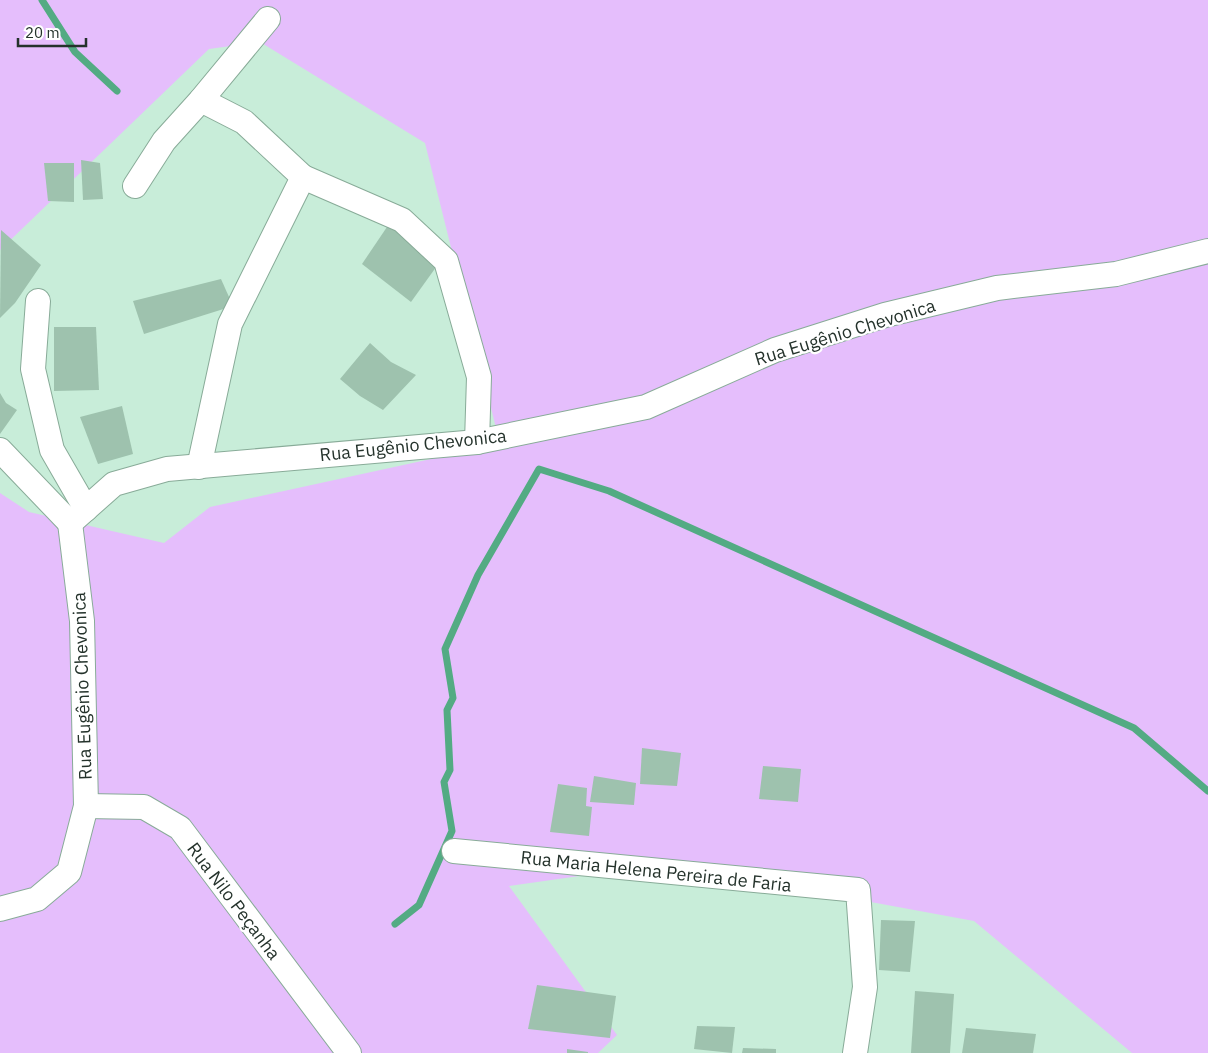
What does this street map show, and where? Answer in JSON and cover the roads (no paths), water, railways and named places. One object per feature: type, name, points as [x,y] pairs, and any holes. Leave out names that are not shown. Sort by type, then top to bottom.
[{"type":"street","points":[[135,186],[164,141],[201,100],[268,18]]},
{"type":"street","points":[[201,100],[244,122],[303,177],[402,220],[446,261],[479,377],[477,442]]},
{"type":"street","points":[[200,467],[230,324],[303,177]]},
{"type":"street","name":"Rua Eugênio Chevonica","points":[[0,909],[37,899],[69,872],[86,806],[78,516],[114,484],[167,469],[477,442],[646,407],[775,350],[885,315],[997,288],[1116,274],[1208,250]]},
{"type":"street","points":[[38,301],[33,369],[52,450],[78,516]]},
{"type":"street","points":[[0,450],[78,516]]},
{"type":"street","name":"Rua Nilo Peçanha","points":[[86,806],[144,808],[180,828],[348,1053]]},
{"type":"street","name":"Rua Maria Helena Pereira de Faria","points":[[454,852],[858,890],[865,987],[855,1053]]},
{"type":"waterway","points":[[42,0],[75,52],[117,91]]},
{"type":"waterway","points":[[395,924],[419,905],[452,831],[444,782],[450,770],[447,710],[453,698],[445,649],[478,575],[539,469],[609,491],[1134,728],[1208,791]]}]
